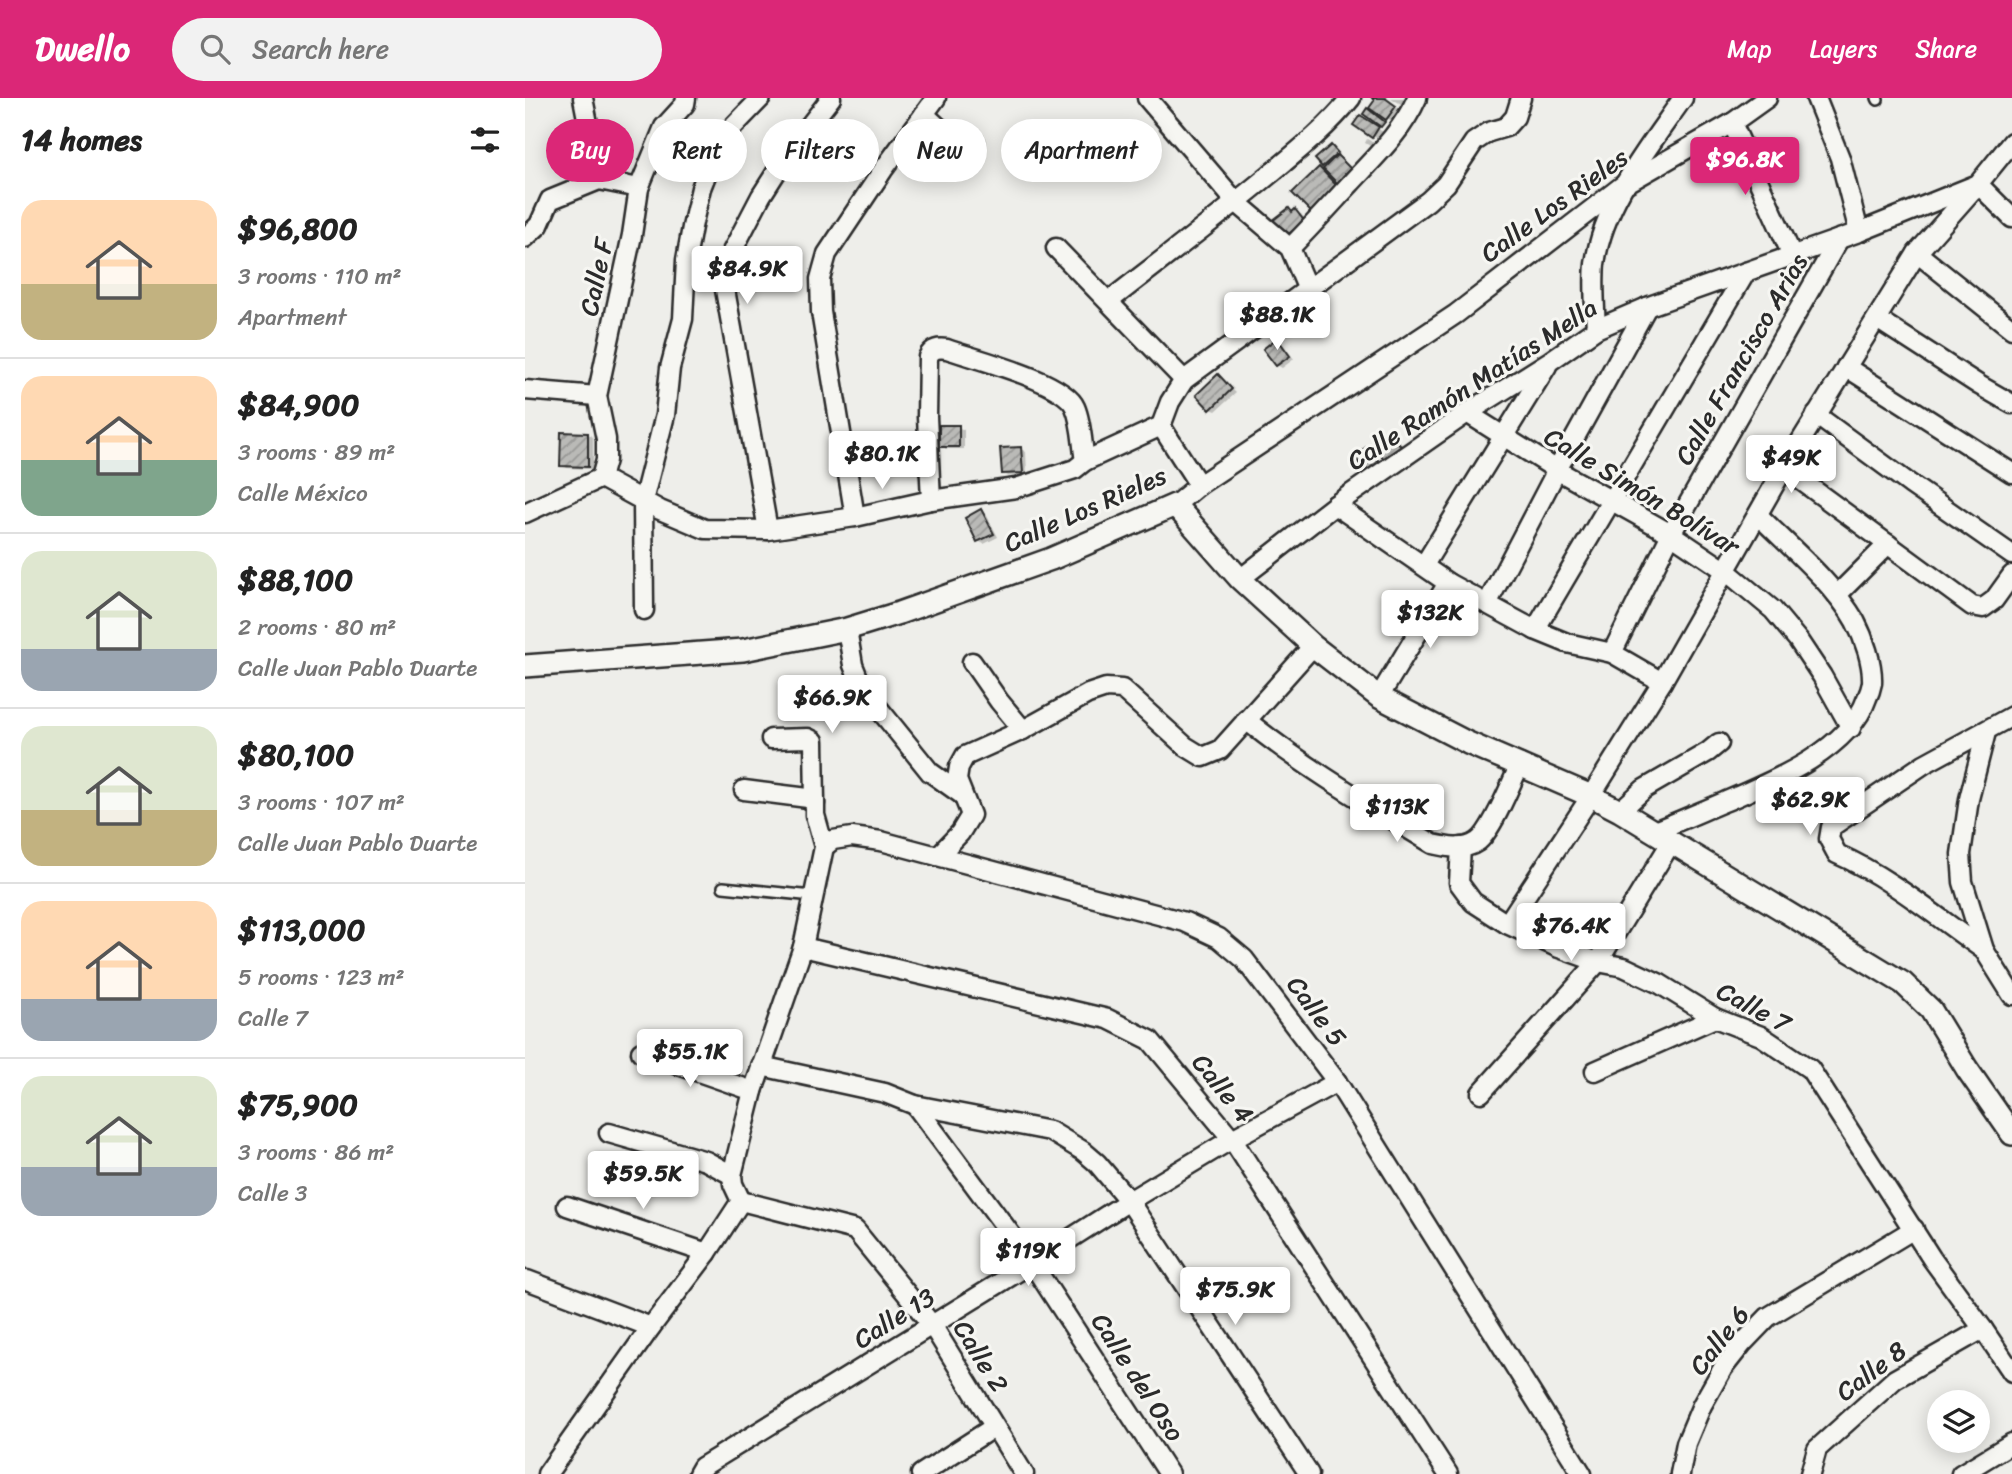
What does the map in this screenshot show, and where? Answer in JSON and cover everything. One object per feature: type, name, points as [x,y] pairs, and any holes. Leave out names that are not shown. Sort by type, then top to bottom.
[{"type":"street","points":[[583,98],[587,119]]},
{"type":"street","name":"Calle F","points":[[601,478],[606,460],[606,439],[597,396],[632,235],[639,188],[664,128],[685,104],[686,98]]},
{"type":"street","points":[[643,610],[643,501],[665,415],[670,368],[683,319],[686,260],[701,188],[714,155],[730,131],[761,98]]},
{"type":"street","points":[[768,530],[724,284],[725,265],[761,196],[791,149],[831,98]]},
{"type":"street","points":[[855,517],[821,312],[820,279],[827,254],[883,170],[936,98]]},
{"type":"street","points":[[1147,98],[1236,202],[1290,248],[1308,290]]},
{"type":"street","points":[[1109,301],[1305,145],[1351,98]]},
{"type":"street","points":[[1290,248],[1392,140],[1417,98]]},
{"type":"street","points":[[525,513],[601,478],[705,530],[768,530],[855,517],[931,500],[1016,488],[1075,469],[1085,461],[1161,426],[1170,402],[1184,380],[1429,201],[1446,184],[1474,142],[1489,132],[1506,127],[1515,117],[1521,98]]},
{"type":"street","points":[[1596,329],[1595,262],[1602,236],[1622,186],[1683,98]]},
{"type":"street","name":"Calle Los Rieles","points":[[525,666],[743,650],[847,629],[1051,559],[1175,505],[1199,485],[1456,314],[1622,186],[1732,123],[1767,98]]},
{"type":"street","points":[[1817,98],[1840,158],[1859,232]]},
{"type":"street","points":[[924,114],[930,119]]},
{"type":"street","points":[[1732,123],[1792,255]]},
{"type":"street","name":"Calle Ramón Matías Mella","points":[[1240,579],[1335,505],[1596,329],[1647,307],[1859,232],[1978,184],[2012,142]]},
{"type":"street","points":[[525,238],[539,225],[550,200],[594,182]]},
{"type":"street","points":[[609,182],[639,188]]},
{"type":"street","points":[[1507,923],[1662,682],[1784,468],[1917,253],[1978,184],[2012,218]]},
{"type":"street","name":"Calle Francisco Arias","points":[[1612,653],[1671,534],[1839,239]]},
{"type":"street","points":[[1056,248],[1184,380]]},
{"type":"street","points":[[1917,253],[2012,329]]},
{"type":"street","points":[[1535,630],[1746,272]]},
{"type":"street","points":[[1487,604],[1647,307]]},
{"type":"street","points":[[1877,319],[2012,404]]},
{"type":"street","points":[[931,500],[927,417],[928,357],[935,349],[947,349],[1024,375],[1054,388],[1070,399],[1076,408],[1085,461]]},
{"type":"street","points":[[1424,565],[1550,361]]},
{"type":"street","points":[[1846,367],[2012,473]]},
{"type":"street","points":[[525,390],[597,396]]},
{"type":"street","name":"Calle Simón Bolívar","points":[[1468,413],[1557,470],[1671,534],[1726,571],[1773,610],[1798,640],[1851,728]]},
{"type":"street","points":[[1816,415],[2012,555]]},
{"type":"street","points":[[1161,426],[1199,485]]},
{"type":"street","points":[[1784,468],[1972,606],[1983,608],[1994,600],[2012,575]]},
{"type":"street","points":[[1175,505],[1240,579],[1313,646],[1379,697],[1468,743],[1620,811],[1903,983],[1931,1010],[1967,1069],[2012,1134]]},
{"type":"street","points":[[1335,505],[1448,583],[1535,630],[1567,643],[1612,653],[1662,682]]},
{"type":"street","points":[[1481,1093],[1598,962],[1663,836],[1689,818],[1759,787],[1820,753],[1851,728],[1865,705],[1872,684],[1863,639],[1854,621],[1837,595],[1758,515]]},
{"type":"street","points":[[1837,595],[1888,544]]},
{"type":"street","points":[[1379,697],[1448,583]]},
{"type":"street","points":[[847,629],[853,664],[866,692],[930,772],[961,794]]},
{"type":"street","points":[[939,856],[971,816],[957,780],[965,756],[1023,730],[1088,694],[1106,688],[1122,689],[1185,746],[1203,757],[1220,750],[1313,646]]},
{"type":"street","points":[[972,662],[1023,730]]},
{"type":"street","points":[[2012,716],[1924,764],[1831,827],[1829,839],[1837,854],[1888,882],[1984,950],[2007,974],[2012,995]]},
{"type":"street","points":[[1246,720],[1275,744],[1339,786],[1433,844],[1447,848],[1461,848],[1476,843],[1486,832],[1520,764]]},
{"type":"street","points":[[1984,950],[1963,882],[1961,854],[1969,799],[1986,732]]},
{"type":"street","points":[[547,1474],[741,1202],[732,1175],[753,1091],[803,947],[824,848],[815,815],[814,741],[808,738],[771,739]]},
{"type":"street","points":[[1620,811],[1644,789],[1719,743]]},
{"type":"street","points":[[744,790],[808,798],[815,803]]},
{"type":"street","name":"Calle 5","points":[[824,848],[833,840],[852,837],[881,841],[1185,922],[1219,938],[1244,959],[1337,1082],[1582,1474]]},
{"type":"street","name":"Calle 7","points":[[1461,848],[1459,883],[1473,902],[1507,923],[1559,948],[1598,962],[1623,967],[1660,984],[1715,1018],[1761,1036],[1810,1069],[1932,1259],[2012,1372]]},
{"type":"street","name":"Calle 4","points":[[803,947],[1108,1020],[1150,1040],[1232,1139],[1448,1474]]},
{"type":"street","points":[[1595,1071],[1715,1018]]},
{"type":"street","points":[[641,1052],[753,1091]]},
{"type":"street","points":[[761,1066],[884,1093],[915,1105],[1049,1132],[1083,1151],[1097,1163],[1129,1201],[1309,1474]]},
{"type":"street","name":"Calle 13","points":[[698,1474],[702,1467],[1129,1201],[1232,1139],[1337,1082]]},
{"type":"street","name":"Calle del Oso","points":[[915,1105],[1032,1263],[1170,1474]]},
{"type":"street","points":[[609,1133],[706,1161],[732,1175]]},
{"type":"street","name":"Calle 2","points":[[741,1202],[855,1230],[932,1325],[1024,1474]]},
{"type":"street","points":[[567,1206],[707,1253]]},
{"type":"street","name":"Calle 6","points":[[1680,1474],[1686,1443],[1702,1405],[1723,1368],[1742,1344],[1768,1317],[1914,1229]]},
{"type":"street","points":[[527,1280],[651,1327]]},
{"type":"street","name":"Calle 8","points":[[1809,1474],[1817,1449],[1895,1379],[1983,1329]]},
{"type":"street","points":[[921,1474],[994,1427]]},
{"type":"street","points":[[1961,1474],[2012,1443]]},
{"type":"lane","points":[[723,887],[814,897]]},
{"type":"building","points":[[1372,98],[1385,98],[1396,106],[1386,120],[1369,108],[1374,101]]},
{"type":"building","points":[[1367,108],[1385,122],[1381,127],[1363,114]]},
{"type":"building","points":[[1360,115],[1379,127],[1372,138],[1353,125]]},
{"type":"building","points":[[1331,145],[1338,153],[1322,167],[1315,159]]},
{"type":"building","points":[[1337,155],[1352,170],[1338,184],[1323,169]]},
{"type":"building","points":[[1319,167],[1337,186],[1311,212],[1292,193]]},
{"type":"building","points":[[1289,208],[1292,212],[1295,209],[1305,222],[1284,237],[1272,221]]},
{"type":"building","points":[[1277,338],[1290,356],[1276,366],[1263,349]]},
{"type":"building","points":[[1218,374],[1232,389],[1210,410],[1196,395]]},
{"type":"building","points":[[939,425],[959,425],[959,447],[939,447]]},
{"type":"building","points":[[1392,431],[1405,454],[1387,464],[1373,442]]},
{"type":"building","points":[[561,432],[588,433],[588,467],[560,466]]},
{"type":"building","points":[[1368,446],[1382,466],[1368,476],[1354,456]]},
{"type":"building","points":[[1021,447],[1023,473],[1002,474],[1000,448]]},
{"type":"building","points":[[981,509],[994,534],[977,542],[965,518]]}]
